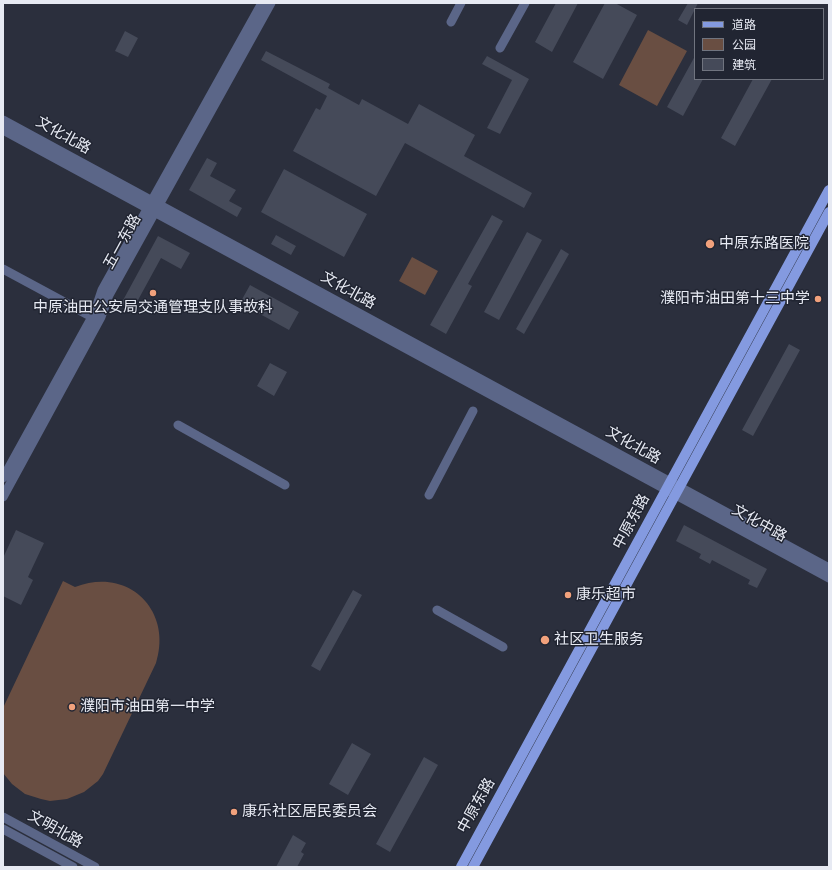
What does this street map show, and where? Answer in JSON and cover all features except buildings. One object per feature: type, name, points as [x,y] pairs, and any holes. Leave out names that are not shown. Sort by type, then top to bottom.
[{"type":"main road","name":"中原东路","points":[[474,867],[829,190]]},
{"type":"main road","name":"中原东路","points":[[461,867],[829,212]]},
{"type":"street","name":"五一东路","points":[[3,496],[101,317],[109,295],[154,207],[262,3]]},
{"type":"street","name":"五一东路","points":[[3,478],[92,317],[102,290],[154,207],[271,3]]},
{"type":"street","points":[[451,22],[461,3]]},
{"type":"street","points":[[500,48],[525,3]]},
{"type":"street","name":"文化北路","points":[[3,120],[154,207],[673,489]]},
{"type":"street","name":"文化北路","points":[[3,130],[154,207]]},
{"type":"street","points":[[3,269],[92,317]]},
{"type":"street","points":[[429,495],[473,411]]},
{"type":"street","points":[[178,425],[285,485]]},
{"type":"street","name":"文化中路","points":[[673,489],[829,568]]},
{"type":"street","name":"文化中路","points":[[673,489],[829,578]]},
{"type":"street","points":[[438,610],[503,648]]},
{"type":"street","name":"文明北路","points":[[3,817],[95,867]]},
{"type":"street","name":"文明北路","points":[[3,829],[73,867]]},
{"type":"green space","points":[[648,30],[687,51],[657,106],[619,85]]},
{"type":"green space","points":[[412,257],[438,271],[425,295],[399,281]]},
{"type":"green space","name":"濮阳市油田第一中学","points":[[63,581],[75,587],[94,582],[112,583],[128,588],[142,597],[152,610],[158,626],[160,644],[156,663],[103,774],[98,781],[84,792],[67,799],[50,801],[25,794],[12,784],[3,773],[3,708]]},
{"type":"place","name":"中原东路医院","points":[[710,244]]},
{"type":"place","name":"中原油田公安局交通管理支队事故科","points":[[153,293]]},
{"type":"place","name":"濮阳市油田第十三中学","points":[[818,299]]},
{"type":"place","name":"康乐超市","points":[[568,595]]},
{"type":"place","name":"社区卫生服务","points":[[545,640]]},
{"type":"place","name":"濮阳市油田第一中学","points":[[72,707]]},
{"type":"place","name":"康乐社区居民委员会","points":[[234,812]]}]
